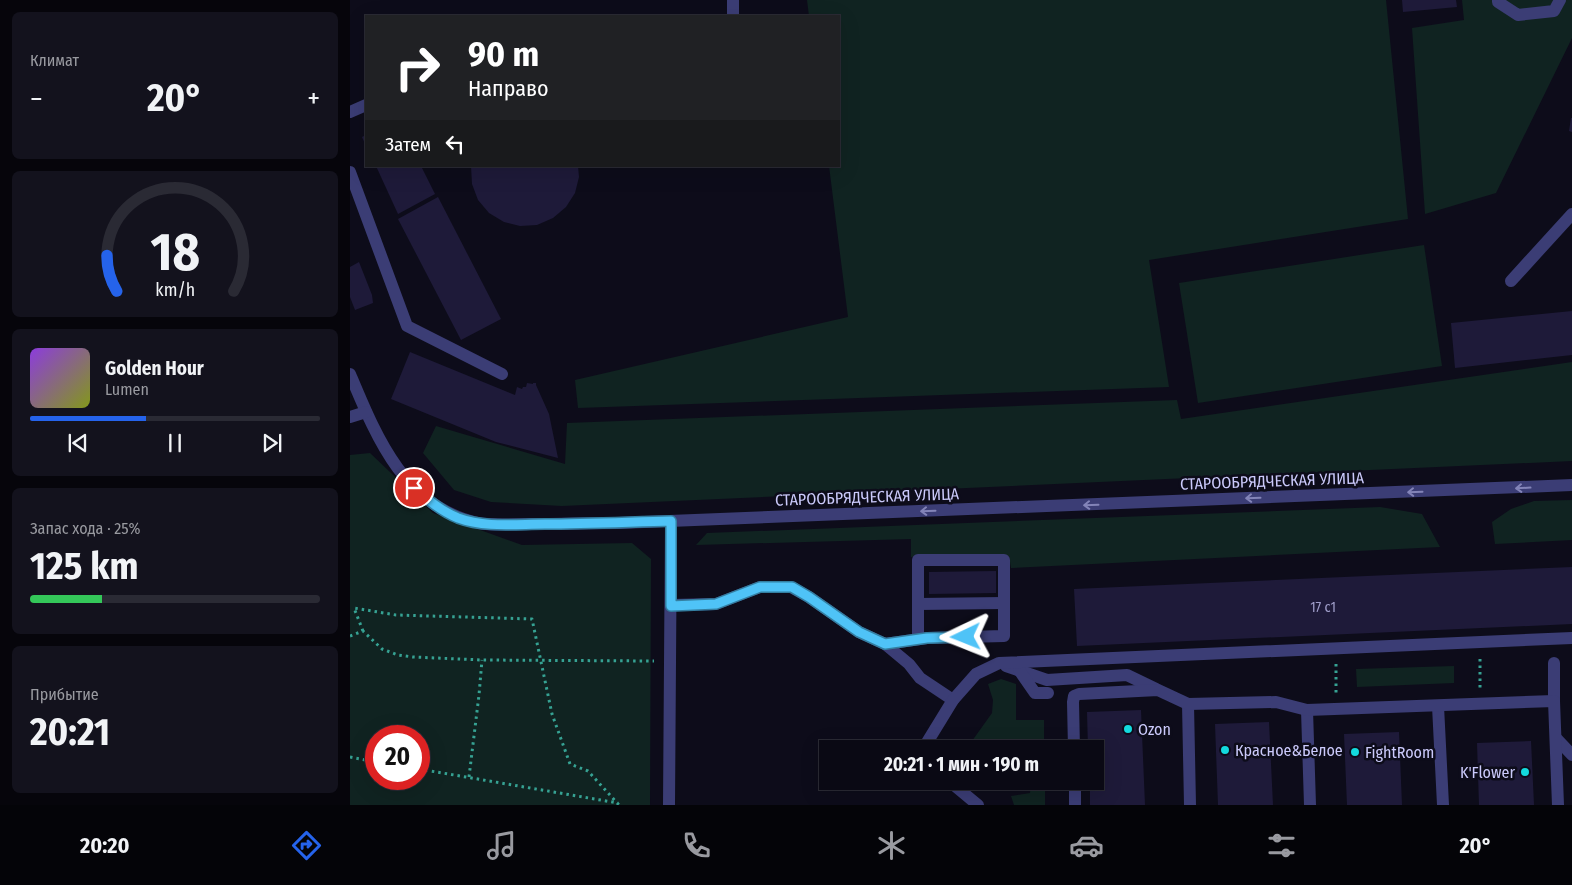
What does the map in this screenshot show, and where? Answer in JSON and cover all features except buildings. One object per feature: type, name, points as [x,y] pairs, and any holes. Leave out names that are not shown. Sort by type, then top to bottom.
[{"type":"street","points":[[733,0],[733,15]]},
{"type":"street","points":[[1498,0],[1498,2],[1518,15],[1554,11],[1560,0]]},
{"type":"street","points":[[350,112],[365,105]]},
{"type":"street","points":[[350,172],[407,326],[502,374]]},
{"type":"street","points":[[1511,281],[1572,214]]},
{"type":"street","name":"СТАРООБРЯДЧЕСКАЯ УЛИЦА","points":[[350,374],[366,412],[394,464],[404,478],[439,508],[458,518],[501,525],[619,523],[1572,485]]},
{"type":"street","points":[[350,417],[366,412]]},
{"type":"street","points":[[669,805],[671,521]]},
{"type":"street","points":[[885,644],[918,639],[1004,636],[1004,560],[918,560],[918,639]]},
{"type":"street","points":[[671,606],[716,604],[760,587],[792,587],[859,632],[885,644],[909,664],[920,678],[953,700]]},
{"type":"street","points":[[918,604],[1004,603]]},
{"type":"street","points":[[929,740],[953,700],[976,674],[999,664],[1572,638]]},
{"type":"street","points":[[999,664],[1047,680],[1127,675],[1188,704],[1276,702],[1307,710],[1554,701]]},
{"type":"street","points":[[1554,664],[1558,805]]},
{"type":"street","points":[[1018,670],[1036,693],[1048,693]]},
{"type":"street","points":[[1074,740],[1074,696],[1079,694],[1158,690]]},
{"type":"street","points":[[1188,704],[1190,805]]},
{"type":"street","points":[[1438,706],[1442,805]]},
{"type":"street","points":[[1307,710],[1310,805]]},
{"type":"street","points":[[1556,738],[1572,755]]},
{"type":"street","points":[[960,790],[978,805]]},
{"type":"street","points":[[1075,790],[1075,805]]},
{"type":"path","points":[[619,804],[588,770],[570,764],[552,714],[541,660],[532,620],[396,615],[354,608],[363,631],[382,649],[398,655],[482,660],[541,660],[655,660]]},
{"type":"path","points":[[350,636],[363,631]]},
{"type":"path","points":[[1480,653],[1481,704]]},
{"type":"path","points":[[470,777],[482,660]]},
{"type":"path","points":[[1335,660],[1336,709]]},
{"type":"path","points":[[350,757],[365,760]]},
{"type":"path","points":[[430,770],[619,804]]},
{"type":"green space","points":[[807,0],[1386,0],[1408,219],[1149,260],[1169,387],[578,408],[575,380],[848,317],[829,167],[840,167],[840,15],[809,15]]},
{"type":"green space","points":[[1462,0],[1572,0],[1572,38],[1496,193],[1425,214],[1412,28],[1464,20]]},
{"type":"green space","points":[[1424,245],[1442,366],[1198,403],[1179,283]]},
{"type":"green space","points":[[1572,362],[1572,461],[562,506],[491,502],[454,490],[423,453],[436,426],[565,464],[567,423],[1177,400],[1181,419]]},
{"type":"green space","points":[[370,453],[433,513],[522,545],[632,543],[651,559],[650,805],[350,805],[350,455]]},
{"type":"green space","points":[[1572,500],[1572,540],[1495,544],[1492,522],[1511,509],[1534,501]]},
{"type":"green space","points":[[1380,507],[1422,514],[1440,547],[1011,568],[1009,556],[911,557],[911,539],[696,545],[707,533]]},
{"type":"green space","points":[[1454,666],[1454,683],[1357,687],[1356,669]]},
{"type":"green space","points":[[1001,679],[1016,684],[1016,720],[1044,720],[1044,740],[973,740],[992,713],[993,700],[988,684]]},
{"type":"green space","points":[[1030,790],[1045,790],[1045,805],[1014,805],[1011,796],[1030,793]]},
{"type":"place","name":"Ozon","points":[[1128,729]]},
{"type":"place","name":"Красное&Белое","points":[[1225,750]]},
{"type":"place","name":"FightRoom","points":[[1355,752]]},
{"type":"place","name":"K'Flower","points":[[1525,772]]},
{"type":"route","points":[[414,488],[439,508],[458,518],[480,523],[501,525],[671,521],[671,606],[716,604],[760,587],[792,587],[859,632],[885,644],[927,638],[966,637]]}]
